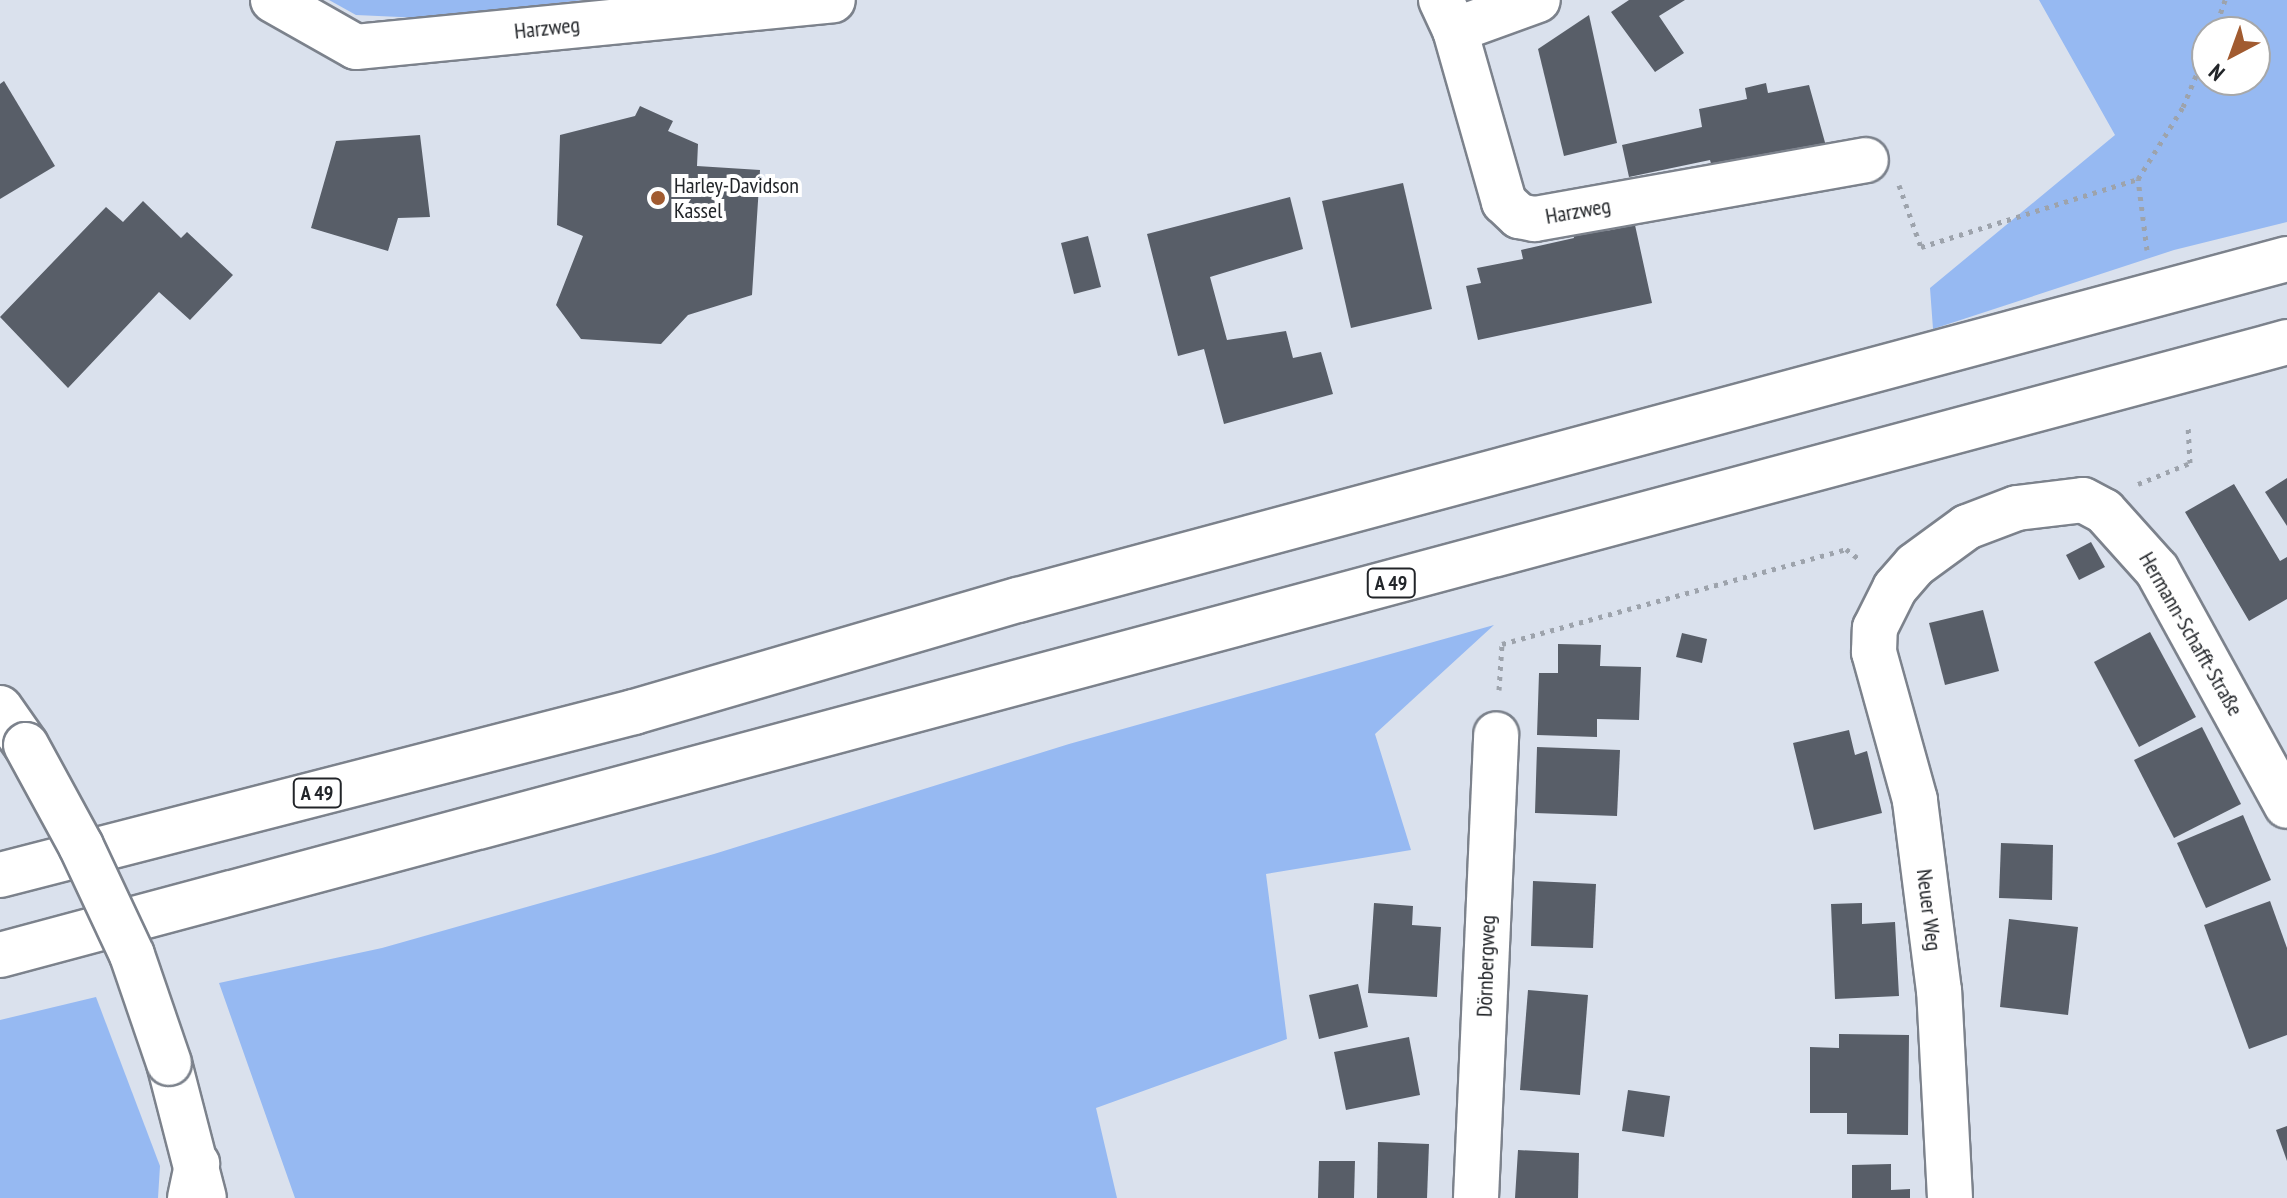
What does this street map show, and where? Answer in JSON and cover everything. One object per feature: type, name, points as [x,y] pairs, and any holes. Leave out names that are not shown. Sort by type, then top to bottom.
[{"type":"main road","name":"Harzweg","points":[[273,0],[356,47],[833,0]]},
{"type":"main road","points":[[1448,15],[1538,0]]},
{"type":"main road","name":"Harzweg","points":[[1448,15],[1504,202],[1519,216],[1535,219],[1866,160]]},
{"type":"main road","name":"A 49","points":[[0,875],[634,712],[1018,600],[2287,259]]},
{"type":"main road","name":"A 49","points":[[0,955],[2287,342]]},
{"type":"main road","name":"Hermann-Schafft-Straße","points":[[1875,628],[1895,588],[1937,546],[1967,527],[2017,508],[2083,500],[2104,511],[2157,570],[2287,806]]},
{"type":"main road","name":"Neuer Weg","points":[[1875,628],[1874,652],[1915,800],[1939,991],[1950,1198]]},
{"type":"main road","points":[[0,708],[26,745],[81,846],[132,955],[169,1063],[197,1187]]},
{"type":"main road","name":"Dörnbergweg","points":[[1476,1198],[1496,734]]},
{"type":"path","points":[[2147,256],[2138,179],[2183,107],[2191,88]]},
{"type":"path","points":[[1866,160],[1900,185],[1921,247],[2138,179]]},
{"type":"path","points":[[2139,482],[2190,463],[2188,428]]},
{"type":"path","points":[[1496,734],[1502,644],[1846,549],[1895,588]]},
{"type":"shaded area","points":[[329,0],[584,0],[422,18],[356,15]]},
{"type":"shaded area","points":[[2039,0],[2287,0],[2287,222],[2174,250],[1933,329],[1930,288],[2115,135]]},
{"type":"shaded area","points":[[1494,625],[1375,734],[1411,850],[1266,874],[1287,1039],[1096,1108],[1117,1198],[295,1198],[219,983],[382,948],[714,854],[1069,744]]},
{"type":"shaded area","points":[[96,997],[160,1166],[158,1198],[0,1198],[0,1020]]},
{"type":"building","points":[[1629,0],[1685,0],[1659,16],[1684,53],[1655,72],[1611,12]]},
{"type":"building","points":[[1589,15],[1617,143],[1564,156],[1538,49]]},
{"type":"building","points":[[4,81],[55,166],[0,199],[0,84]]},
{"type":"building","points":[[1766,83],[1768,93],[1809,85],[1826,146],[1713,171],[1710,160],[1629,177],[1622,145],[1702,127],[1699,109],[1747,99],[1745,88]]},
{"type":"building","name":"Harley-Davidson Kassel","points":[[640,106],[673,121],[668,131],[698,144],[697,166],[760,170],[752,295],[688,315],[661,344],[581,339],[556,305],[583,236],[557,225],[560,135],[635,116]]},
{"type":"building","points":[[420,135],[430,217],[398,218],[388,251],[311,228],[336,141]]},
{"type":"building","points":[[1403,183],[1432,309],[1351,328],[1322,201]]},
{"type":"building","points":[[1290,197],[1303,249],[1210,277],[1227,340],[1286,331],[1293,358],[1321,352],[1333,394],[1224,424],[1204,349],[1178,356],[1147,234]]},
{"type":"building","points":[[143,201],[181,238],[187,232],[233,275],[190,320],[159,292],[68,388],[0,317],[106,207],[123,222]]},
{"type":"building","points":[[1605,220],[1606,231],[1635,225],[1652,303],[1478,340],[1466,286],[1481,283],[1477,268],[1523,259],[1521,250],[1574,238],[1572,227]]},
{"type":"building","points":[[1088,236],[1101,287],[1074,294],[1061,243]]},
{"type":"building","points":[[2287,478],[2287,526],[2265,492]]},
{"type":"building","points":[[2234,484],[2280,561],[2287,557],[2287,599],[2249,621],[2185,512]]},
{"type":"building","points":[[2091,542],[2105,567],[2079,580],[2066,555]]},
{"type":"building","points":[[1983,610],[1999,671],[1945,685],[1929,623]]},
{"type":"building","points":[[2150,632],[2196,717],[2139,747],[2094,662]]},
{"type":"building","points":[[1682,633],[1707,639],[1702,663],[1676,657]]},
{"type":"building","points":[[1558,644],[1601,645],[1600,666],[1641,667],[1639,720],[1597,719],[1597,737],[1537,735],[1539,673],[1558,673]]},
{"type":"building","points":[[2202,727],[2241,804],[2174,838],[2134,760]]},
{"type":"building","points":[[1849,730],[1855,755],[1867,751],[1882,813],[1814,830],[1793,743]]},
{"type":"building","points":[[1537,747],[1620,750],[1617,816],[1535,813]]},
{"type":"building","points":[[2243,815],[2271,880],[2206,908],[2177,843]]},
{"type":"building","points":[[2001,843],[2053,845],[2052,900],[1999,898]]},
{"type":"building","points":[[1533,881],[1596,884],[1593,948],[1531,946]]},
{"type":"building","points":[[2270,901],[2287,948],[2287,1035],[2249,1049],[2204,925]]},
{"type":"building","points":[[1374,903],[1413,906],[1412,925],[1441,927],[1437,997],[1368,993]]},
{"type":"building","points":[[1862,903],[1862,924],[1895,922],[1899,996],[1835,999],[1831,904]]},
{"type":"building","points":[[2009,919],[2078,927],[2068,1015],[2000,1007]]},
{"type":"building","points":[[1358,984],[1368,1027],[1319,1039],[1309,995]]},
{"type":"building","points":[[1528,990],[1588,995],[1580,1095],[1520,1090]]},
{"type":"building","points":[[1839,1034],[1909,1035],[1908,1135],[1847,1134],[1847,1113],[1810,1113],[1810,1047],[1839,1048]]},
{"type":"building","points":[[1409,1037],[1420,1095],[1346,1110],[1334,1052]]},
{"type":"building","points":[[1628,1090],[1670,1096],[1664,1137],[1622,1131]]},
{"type":"building","points":[[2287,1126],[2287,1161],[2276,1130]]},
{"type":"building","points":[[1378,1142],[1429,1144],[1427,1198],[1377,1198]]},
{"type":"building","points":[[1518,1150],[1579,1153],[1578,1198],[1515,1198]]},
{"type":"building","points":[[1319,1161],[1355,1161],[1354,1198],[1318,1198]]},
{"type":"building","points":[[1891,1164],[1891,1190],[1910,1189],[1910,1198],[1852,1198],[1852,1165]]},
{"type":"place","name":"Harley-Davidson Kassel","points":[[658,198]]}]
